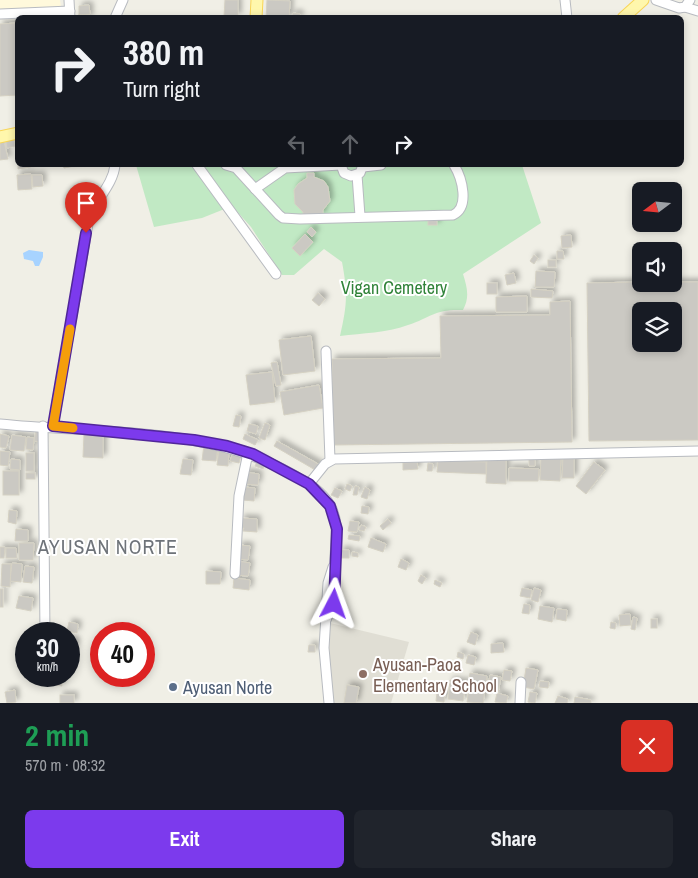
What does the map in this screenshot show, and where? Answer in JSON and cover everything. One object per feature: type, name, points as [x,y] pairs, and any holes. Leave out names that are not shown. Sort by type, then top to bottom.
[{"type":"main road","points":[[256,15],[257,0]]},
{"type":"main road","points":[[626,15],[643,0]]},
{"type":"main road","points":[[0,137],[15,134]]},
{"type":"street","points":[[0,14],[70,14],[69,0]]},
{"type":"street","points":[[116,15],[122,0]]},
{"type":"street","points":[[565,0],[567,15]]},
{"type":"street","points":[[656,0],[679,8],[688,4],[698,11]]},
{"type":"street","points":[[53,426],[89,218],[96,202],[111,180],[115,167]]},
{"type":"street","points":[[198,167],[276,274]]},
{"type":"street","points":[[233,167],[236,168],[274,211],[283,218],[300,219],[428,214],[447,216],[458,212],[463,204],[463,195],[455,167]]},
{"type":"street","points":[[255,189],[284,168],[303,167]]},
{"type":"street","points":[[342,167],[347,175],[357,176]]},
{"type":"street","points":[[360,216],[357,176],[362,167]]},
{"type":"street","points":[[309,484],[330,460],[326,351]]},
{"type":"street","points":[[0,424],[53,426],[194,440],[227,446],[248,453],[309,484],[323,496],[332,511],[337,529],[324,648],[329,703]]},
{"type":"street","points":[[43,426],[45,622]]},
{"type":"street","points":[[330,460],[698,451]]},
{"type":"street","points":[[234,574],[239,496],[248,453]]},
{"type":"street","points":[[520,703],[522,682]]},
{"type":"shaded area","points":[[0,0],[60,0],[61,7],[0,10]]},
{"type":"shaded area","name":"Ayusan-Paoa Elementary School","points":[[330,623],[409,642],[391,703],[330,703],[325,653]]},
{"type":"green space","name":"Vigan Cemetery","points":[[137,167],[523,167],[541,223],[463,274],[467,296],[463,310],[439,312],[391,330],[340,336],[346,299],[342,262],[324,249],[294,275],[282,275],[251,227],[232,206],[202,218],[154,227]]},
{"type":"water","points":[[29,250],[43,252],[39,266],[35,266],[33,261],[24,259],[23,253]]},
{"type":"building","points":[[225,0],[238,0],[238,15],[224,15]]},
{"type":"building","points":[[267,0],[290,1],[289,15],[266,15]]},
{"type":"building","points":[[89,5],[90,14],[79,15],[79,6]]},
{"type":"building","points":[[15,23],[15,95],[0,96],[0,24]]},
{"type":"building","points":[[13,136],[15,146],[7,148],[5,137]]},
{"type":"building","points":[[3,137],[8,159],[0,160],[0,138]]},
{"type":"building","points":[[307,173],[314,173],[314,177],[324,181],[328,187],[330,201],[323,210],[323,215],[303,216],[303,212],[295,204],[294,190],[298,184],[307,178]]},
{"type":"building","points":[[31,174],[32,189],[18,190],[17,175]]},
{"type":"building","points":[[32,175],[42,175],[43,186],[33,187]]},
{"type":"building","points":[[428,218],[437,218],[437,225],[428,225]]},
{"type":"building","points":[[311,227],[316,232],[312,237],[307,232]]},
{"type":"building","points":[[305,234],[313,242],[300,256],[292,248]]},
{"type":"building","points":[[571,235],[572,247],[562,248],[561,236]]},
{"type":"building","points":[[557,251],[563,251],[564,259],[557,259]]},
{"type":"building","points":[[534,255],[538,258],[534,264],[530,261]]},
{"type":"building","points":[[548,260],[556,260],[556,267],[548,267]]},
{"type":"building","points":[[536,271],[555,272],[554,287],[535,287]]},
{"type":"building","points":[[514,273],[516,283],[507,285],[505,275]]},
{"type":"building","points":[[632,282],[632,292],[682,292],[682,282],[698,282],[698,440],[589,441],[587,283]]},
{"type":"building","points":[[487,283],[497,283],[497,294],[487,294]]},
{"type":"building","points":[[531,289],[553,291],[552,298],[531,297]]},
{"type":"building","points":[[318,293],[325,299],[319,306],[312,300]]},
{"type":"building","points":[[527,296],[527,312],[496,312],[496,297]]},
{"type":"building","points":[[570,301],[572,442],[333,445],[332,359],[441,358],[440,316],[550,315],[550,302]]},
{"type":"building","points":[[311,336],[315,371],[283,375],[279,340]]},
{"type":"building","points":[[277,362],[281,385],[276,386],[271,363]]},
{"type":"building","points":[[272,372],[275,402],[250,405],[246,375]]},
{"type":"building","points":[[319,385],[323,408],[284,415],[280,392]]},
{"type":"building","points":[[236,415],[241,416],[239,427],[233,426]]},
{"type":"building","points":[[265,423],[270,425],[265,440],[259,438]]},
{"type":"building","points":[[249,424],[258,426],[256,434],[247,431]]},
{"type":"building","points":[[36,429],[42,430],[41,442],[34,441]]},
{"type":"building","points":[[0,434],[9,436],[6,448],[0,447]]},
{"type":"building","points":[[84,434],[103,435],[103,458],[83,457]]},
{"type":"building","points":[[245,434],[258,440],[255,445],[243,439]]},
{"type":"building","points":[[12,435],[26,437],[24,451],[10,450]]},
{"type":"building","points":[[27,437],[34,438],[33,450],[26,449]]},
{"type":"building","points":[[277,441],[320,465],[317,471],[274,446]]},
{"type":"building","points":[[204,445],[218,446],[216,461],[202,460]]},
{"type":"building","points":[[219,449],[229,450],[228,466],[217,465]]},
{"type":"building","points":[[0,451],[10,452],[8,466],[0,465]]},
{"type":"building","points":[[26,453],[34,453],[34,471],[26,471]]},
{"type":"building","points":[[233,453],[241,455],[239,463],[230,461]]},
{"type":"building","points":[[541,457],[561,457],[560,481],[540,480]]},
{"type":"building","points":[[563,457],[574,457],[574,478],[562,478]]},
{"type":"building","points":[[487,458],[506,459],[506,484],[486,483]]},
{"type":"building","points":[[11,459],[20,460],[20,470],[10,469]]},
{"type":"building","points":[[183,459],[193,460],[191,475],[180,474]]},
{"type":"building","points":[[258,459],[265,462],[263,469],[255,466]]},
{"type":"building","points":[[529,459],[535,460],[535,466],[529,466]]},
{"type":"building","points":[[438,461],[486,462],[486,474],[437,472]]},
{"type":"building","points":[[417,462],[418,469],[403,470],[403,463]]},
{"type":"building","points":[[594,462],[605,470],[586,494],[576,486]]},
{"type":"building","points":[[428,463],[433,464],[432,471],[427,471]]},
{"type":"building","points":[[509,468],[539,469],[538,481],[509,481]]},
{"type":"building","points":[[3,471],[19,471],[19,495],[3,495]]},
{"type":"building","points":[[245,472],[259,474],[258,485],[244,484]]},
{"type":"building","points":[[26,473],[35,473],[35,479],[26,479]]},
{"type":"building","points":[[347,484],[352,486],[350,491],[345,489]]},
{"type":"building","points":[[355,486],[359,487],[357,495],[353,495]]},
{"type":"building","points":[[243,487],[255,488],[254,501],[242,500]]},
{"type":"building","points":[[365,487],[370,490],[367,499],[361,497]]},
{"type":"building","points":[[335,488],[342,491],[338,498],[331,495]]},
{"type":"building","points":[[362,506],[369,507],[368,514],[361,513]]},
{"type":"building","points":[[9,510],[17,511],[16,524],[8,522]]},
{"type":"building","points":[[241,518],[257,519],[257,532],[243,531],[244,528],[241,528]]},
{"type":"building","points":[[388,519],[391,523],[383,530],[380,526]]},
{"type":"building","points":[[350,521],[359,522],[357,532],[348,531]]},
{"type":"building","points":[[361,525],[366,527],[364,531],[359,530]]},
{"type":"building","points":[[16,529],[28,530],[28,541],[15,541]]},
{"type":"building","points":[[349,535],[360,536],[359,541],[348,539]]},
{"type":"building","points":[[371,538],[386,544],[383,552],[368,547]]},
{"type":"building","points":[[19,543],[34,543],[33,560],[19,560]]},
{"type":"building","points":[[239,545],[250,546],[248,560],[238,559]]},
{"type":"building","points":[[0,547],[5,547],[4,558],[0,558]]},
{"type":"building","points":[[6,548],[16,548],[17,558],[6,558]]},
{"type":"building","points":[[340,550],[349,550],[349,558],[341,558]]},
{"type":"building","points":[[352,552],[358,553],[358,557],[352,556]]},
{"type":"building","points":[[401,559],[409,563],[406,570],[398,567]]},
{"type":"building","points":[[237,561],[250,563],[248,576],[235,575]]},
{"type":"building","points":[[12,563],[22,564],[21,582],[10,581]]},
{"type":"building","points":[[2,564],[11,564],[10,587],[1,586]]},
{"type":"building","points":[[25,566],[34,567],[32,583],[23,582]]},
{"type":"building","points":[[206,571],[221,572],[220,584],[206,584]]},
{"type":"building","points":[[421,575],[426,578],[422,584],[418,581]]},
{"type":"building","points":[[234,578],[250,580],[249,590],[233,588]]},
{"type":"building","points":[[435,580],[442,583],[440,587],[434,584]]},
{"type":"building","points":[[522,588],[532,590],[530,598],[520,596]]},
{"type":"building","points":[[534,588],[541,590],[538,602],[531,600]]},
{"type":"building","points":[[0,589],[3,589],[3,607],[0,607]]},
{"type":"building","points":[[19,596],[33,598],[31,611],[16,608]]},
{"type":"building","points":[[524,604],[530,605],[529,614],[522,613]]},
{"type":"building","points":[[540,606],[554,608],[552,622],[538,619]]},
{"type":"building","points":[[557,609],[567,610],[566,621],[556,619]]},
{"type":"building","points":[[630,614],[631,625],[620,626],[619,615]]},
{"type":"building","points":[[633,617],[637,618],[635,630],[631,629]]},
{"type":"building","points":[[651,619],[657,619],[657,628],[651,628]]},
{"type":"building","points":[[611,622],[616,623],[615,629],[610,628]]},
{"type":"building","points":[[471,632],[478,635],[475,645],[467,642]]},
{"type":"building","points":[[503,643],[504,652],[491,653],[491,644]]},
{"type":"building","points":[[309,645],[315,645],[315,652],[308,652]]},
{"type":"building","points":[[458,652],[464,654],[463,659],[457,657]]},
{"type":"building","points":[[468,655],[476,657],[474,665],[466,663]]},
{"type":"building","points":[[526,668],[538,670],[534,689],[523,687]]},
{"type":"building","points":[[504,670],[512,671],[510,681],[502,680]]},
{"type":"building","points":[[470,673],[487,676],[486,686],[468,683]]},
{"type":"building","points":[[490,675],[501,677],[498,693],[487,690]]},
{"type":"building","points":[[450,680],[466,682],[463,701],[448,699]]},
{"type":"building","points":[[540,681],[549,682],[548,688],[539,687]]},
{"type":"building","points":[[347,685],[359,687],[356,703],[344,703]]},
{"type":"building","points":[[469,686],[485,689],[483,703],[467,702]]},
{"type":"building","points":[[15,690],[16,702],[7,703],[5,692]]},
{"type":"building","points":[[437,692],[445,693],[444,702],[436,701]]},
{"type":"building","points":[[530,692],[537,693],[535,703],[528,702]]},
{"type":"building","points":[[497,693],[508,696],[506,703],[495,702]]},
{"type":"building","points":[[60,695],[74,695],[74,703],[60,703]]},
{"type":"building","points":[[558,696],[568,699],[567,703],[555,703]]},
{"type":"building","points":[[575,697],[591,700],[591,703],[574,703]]},
{"type":"slow traffic","points":[[70,329],[53,426],[73,428]]},
{"type":"place","name":"Ayusan-Paoa Elementary School","points":[[363,674]]},
{"type":"place","name":"Ayusan Norte","points":[[173,687]]},
{"type":"district","name":"AYUSAN NORTE","points":[[108,546]]},
{"type":"route","points":[[86,233],[53,426],[194,440],[227,446],[253,454],[309,484],[323,496],[330,506],[337,529],[334,604]]}]
